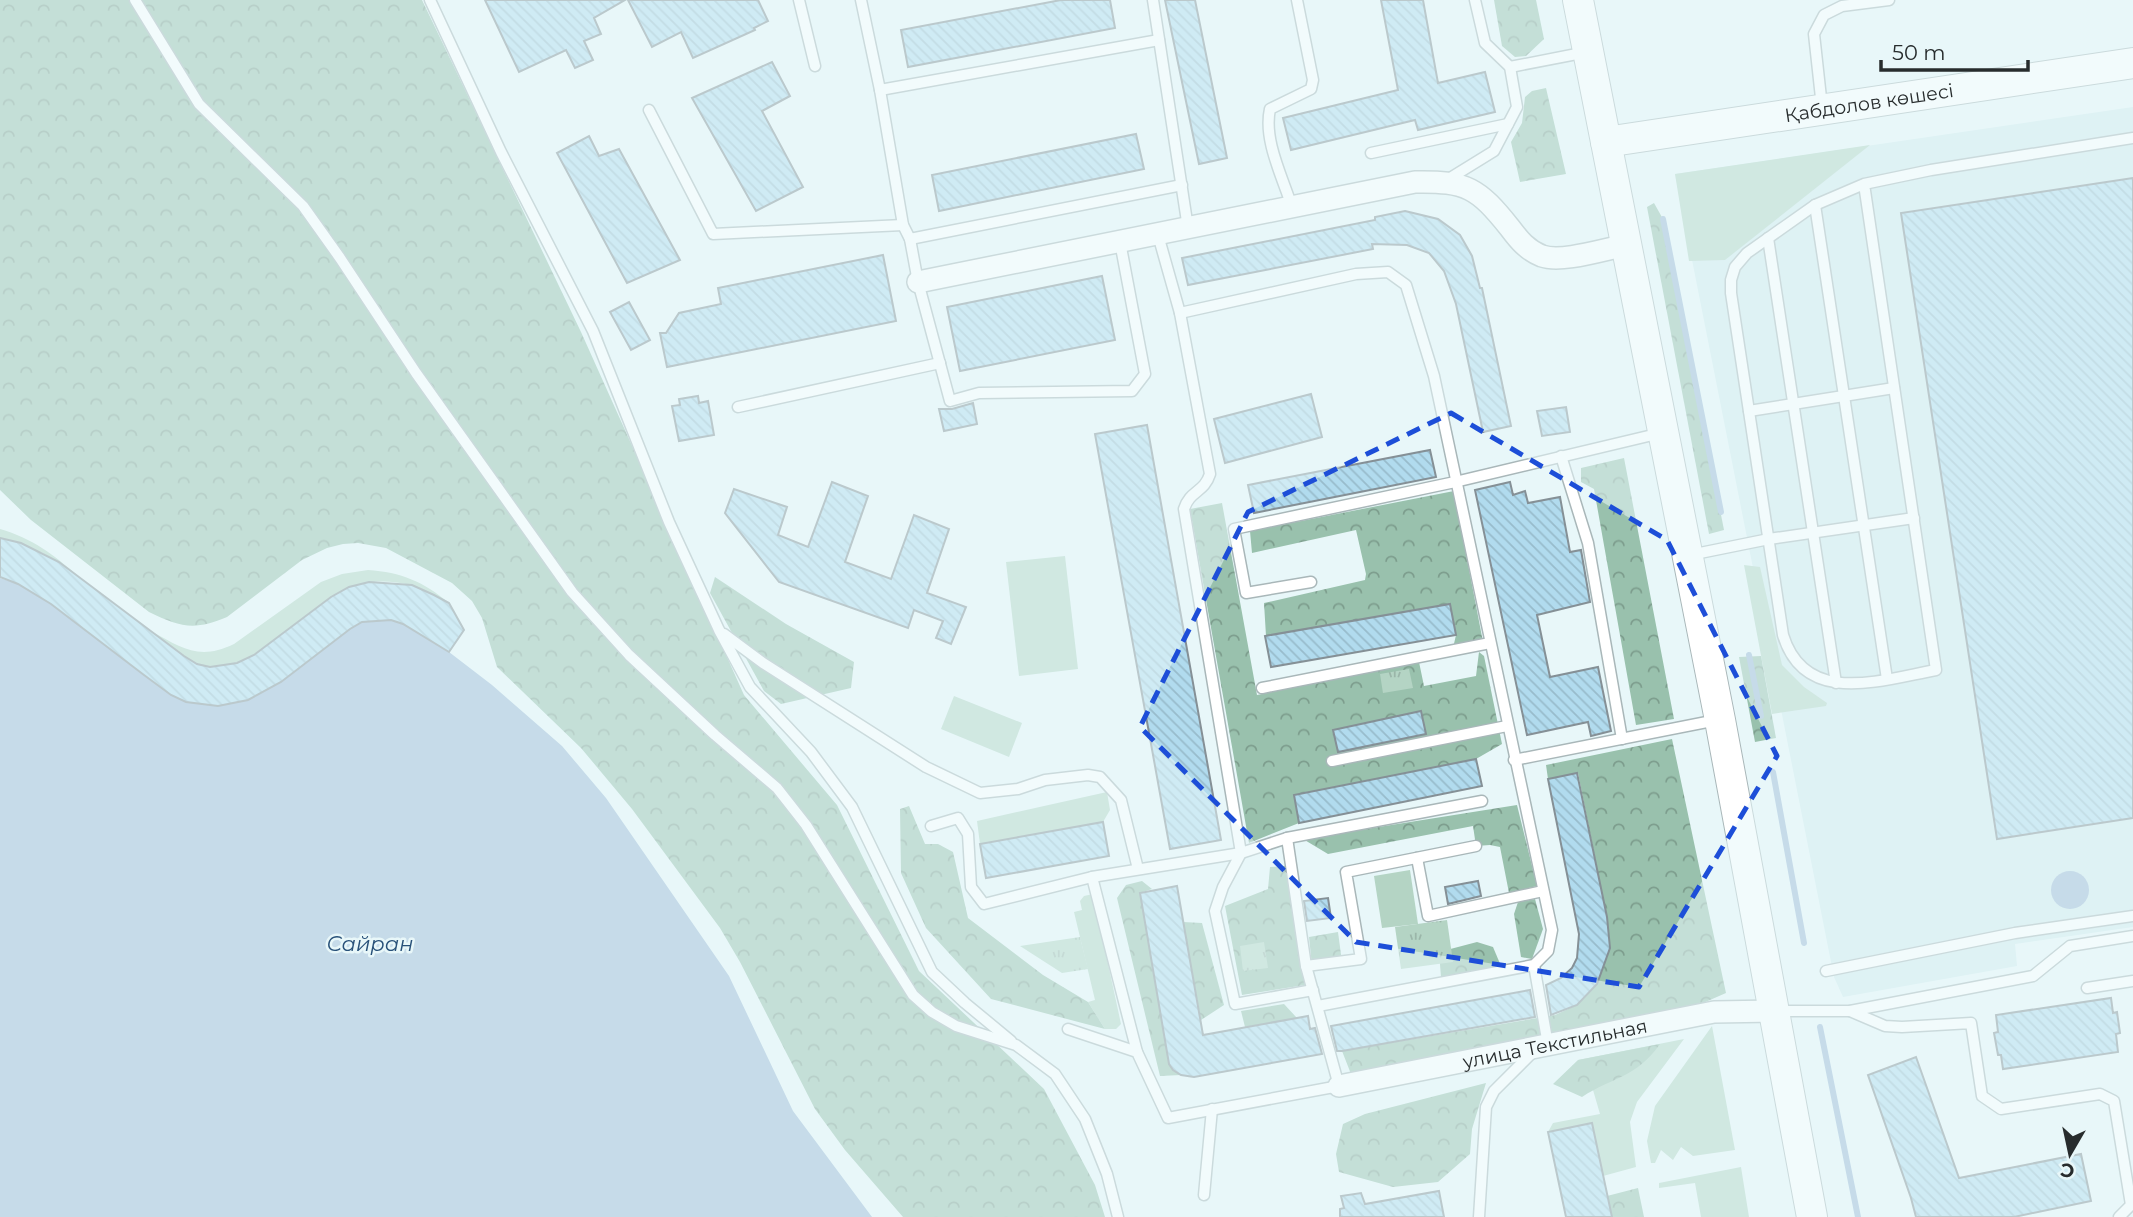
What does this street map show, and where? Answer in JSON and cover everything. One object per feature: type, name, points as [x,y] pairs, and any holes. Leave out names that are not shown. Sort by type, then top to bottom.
[{"type":"main road","points":[[1578,0],[1720,720],[1812,1217]]},
{"type":"main road","name":"Қабдолов көшесі","points":[[1606,142],[2133,64]]},
{"type":"street","points":[[918,282],[1415,181],[1446,181],[1474,191],[1488,200],[1523,245],[1543,257],[1564,257],[1627,245]]},
{"type":"street","name":"улица Текстильная","points":[[1339,1086],[1714,1013],[1775,1012]]},
{"type":"lane","points":[[135,0],[199,104],[303,206],[416,373],[572,592],[629,655],[777,788],[806,825],[913,995],[932,1012],[956,1026],[1016,1045]]},
{"type":"lane","points":[[430,0],[501,152],[593,331],[668,522],[719,630],[750,687],[811,752],[852,807],[932,972],[965,1003],[1055,1074],[1085,1119],[1107,1174],[1118,1217]]},
{"type":"lane","points":[[799,0],[815,66]]},
{"type":"lane","points":[[861,0],[880,90],[903,225],[910,239],[918,282],[950,401],[979,393],[1132,391],[1145,374],[1119,242]]},
{"type":"lane","points":[[1153,0],[1188,228]]},
{"type":"lane","points":[[1292,207],[1271,141],[1268,120],[1270,109],[1311,89],[1313,80],[1297,0]]},
{"type":"lane","points":[[1446,181],[1493,151],[1517,107],[1510,67],[1485,43],[1475,0]]},
{"type":"lane","points":[[1822,110],[1814,34],[1824,15],[1842,6],[1889,0]]},
{"type":"lane","points":[[880,90],[1159,40]]},
{"type":"lane","points":[[1510,67],[1588,52]]},
{"type":"lane","points":[[649,110],[713,234],[903,225]]},
{"type":"lane","points":[[1371,153],[1508,124]]},
{"type":"lane","points":[[1864,184],[1937,670],[1858,683],[1836,683],[1816,679],[1800,667],[1789,653],[1783,635],[1731,280],[1735,267],[1747,253],[1815,205],[1864,184],[1931,170],[2133,138]]},
{"type":"lane","points":[[910,239],[1182,185]]},
{"type":"lane","points":[[1815,205],[1887,679]]},
{"type":"lane","points":[[1158,234],[1180,313],[1210,474],[1206,485],[1187,499],[1184,509],[1241,853],[1223,887],[1215,911],[1235,1004],[1313,990]]},
{"type":"lane","points":[[1768,238],[1836,683]]},
{"type":"lane","points":[[1180,313],[1356,274],[1388,272],[1406,285],[1434,376],[1552,930],[1548,951],[1534,965],[1318,1006]]},
{"type":"lane","points":[[738,407],[940,363]]},
{"type":"lane","points":[[1749,411],[1894,388]]},
{"type":"lane","points":[[1311,582],[1246,593],[1234,529],[1455,482],[1663,433]]},
{"type":"lane","points":[[1561,456],[1588,543],[1622,738]]},
{"type":"lane","points":[[1688,556],[1769,539],[1914,518]]},
{"type":"lane","points":[[719,630],[763,663],[926,767],[980,793],[1018,789],[1045,780],[1088,775],[1100,777],[1121,800],[1138,869]]},
{"type":"lane","points":[[1262,688],[1490,643]]},
{"type":"lane","points":[[1514,760],[1720,720]]},
{"type":"lane","points":[[1332,761],[1507,726]]},
{"type":"lane","points":[[931,826],[958,818],[968,834],[971,887],[984,904],[1092,877],[1241,853],[1287,838],[1482,801]]},
{"type":"lane","points":[[1092,877],[1137,1052],[1168,1118],[1339,1086],[1306,966],[1287,838]]},
{"type":"lane","points":[[1306,966],[1361,959],[1346,872],[1476,846]]},
{"type":"lane","points":[[1417,858],[1428,915],[1544,891]]},
{"type":"lane","points":[[1826,971],[2015,933],[2133,916]]},
{"type":"lane","points":[[1775,1012],[1850,1011],[2033,976],[2070,946],[2133,936]]},
{"type":"lane","points":[[1479,1217],[1486,1107],[1494,1091],[1543,1046],[1534,965]]},
{"type":"lane","points":[[2087,988],[2133,981]]},
{"type":"lane","points":[[1850,1011],[1885,1026],[1894,1027],[1971,1023],[1982,1096],[2001,1109],[2100,1094],[2114,1101],[2131,1205],[2119,1217]]},
{"type":"lane","points":[[1068,1029],[1137,1052]]},
{"type":"lane","points":[[1204,1195],[1212,1109]]},
{"type":"highlighted area","points":[[1451,413],[1667,540],[1777,756],[1639,987],[1356,942],[1140,727],[1248,512]]},
{"type":"shaded area","points":[[2133,107],[2133,927],[2015,944],[2017,966],[1843,997],[1834,977],[1675,174]]},
{"type":"green space","points":[[0,0],[422,0],[581,332],[744,695],[837,805],[919,971],[1044,1089],[1095,1185],[1105,1217],[903,1217],[845,1150],[815,1109],[720,928],[632,809],[581,748],[497,667],[482,618],[472,601],[452,583],[386,548],[358,543],[343,544],[302,560],[227,617],[196,626],[178,624],[149,612],[31,520],[0,490]]},
{"type":"green space","points":[[1494,0],[1536,0],[1544,39],[1526,56],[1515,57],[1502,46]]},
{"type":"green space","points":[[1546,88],[1566,174],[1520,182],[1511,142],[1522,123],[1525,97],[1532,91]]},
{"type":"green space","points":[[1870,145],[1725,260],[1689,261],[1675,174]]},
{"type":"green space","points":[[1654,203],[1663,219],[1724,530],[1709,534],[1647,207]]},
{"type":"green space","points":[[1624,458],[1674,719],[1636,725],[1594,489],[1581,482],[1581,468]]},
{"type":"green space","points":[[1454,491],[1483,642],[1453,648],[1456,635],[1450,604],[1266,636],[1264,603],[1365,580],[1366,574],[1356,530],[1252,553],[1250,531]]},
{"type":"green space","points":[[1222,503],[1257,695],[1419,662],[1424,686],[1476,676],[1479,652],[1484,656],[1502,744],[1476,759],[1294,795],[1299,823],[1249,843],[1190,509]]},
{"type":"green space","points":[[0,529],[42,548],[78,576],[43,553],[0,538]]},
{"type":"green space","points":[[1065,556],[1078,669],[1019,676],[1006,562]]},
{"type":"green space","points":[[1744,565],[1760,567],[1782,665],[1804,687],[1827,703],[1826,706],[1772,714]]},
{"type":"green space","points":[[368,570],[412,579],[449,603],[420,588],[403,583],[354,585],[330,598],[257,653],[238,662],[218,666],[193,661],[151,631],[191,650],[211,652],[222,649],[234,644],[321,582],[342,574]]},
{"type":"green space","points":[[715,577],[786,624],[854,662],[851,688],[781,704],[764,691],[710,593]]},
{"type":"green space","points":[[1761,656],[1776,738],[1755,742],[1739,657]]},
{"type":"green space","points":[[1409,669],[1413,688],[1383,693],[1380,674]]},
{"type":"green space","points":[[954,696],[1022,723],[1009,757],[941,729]]},
{"type":"green space","points":[[1672,739],[1726,993],[1687,1010],[1351,1074],[1342,1051],[1555,1015],[1577,1005],[1597,984],[1610,948],[1607,917],[1578,773],[1548,779],[1546,765]]},
{"type":"green space","points":[[1107,792],[1110,810],[1103,822],[980,844],[977,821]]},
{"type":"green space","points":[[1517,805],[1537,886],[1509,893],[1500,847],[1476,846],[1473,826],[1328,854],[1303,839]]},
{"type":"green space","points":[[909,806],[925,844],[938,844],[953,852],[968,918],[1043,975],[1088,1002],[1105,1029],[991,999],[926,928],[901,873],[900,809]]},
{"type":"green space","points":[[1287,866],[1305,985],[1242,995],[1225,906],[1268,889],[1270,867]]},
{"type":"green space","points":[[1410,870],[1418,924],[1382,928],[1374,876]]},
{"type":"green space","points":[[1142,881],[1152,889],[1140,893],[1169,1064],[1181,1075],[1160,1076],[1117,898],[1126,885]]},
{"type":"green space","points":[[1093,894],[1121,1024],[1116,1029],[1105,1029],[1088,1002],[1095,1000],[1074,912],[1082,910],[1080,901],[1084,896]]},
{"type":"green space","points":[[1535,899],[1543,929],[1532,959],[1521,957],[1514,914],[1518,902]]},
{"type":"green space","points":[[1447,920],[1453,962],[1401,969],[1395,927]]},
{"type":"green space","points":[[1183,922],[1202,923],[1224,1005],[1201,1020]]},
{"type":"green space","points":[[1338,932],[1342,962],[1312,966],[1309,937]]},
{"type":"green space","points":[[1080,937],[1088,969],[1062,973],[1020,946]]},
{"type":"green space","points":[[1264,942],[1268,968],[1243,971],[1240,946]]},
{"type":"green space","points":[[1477,942],[1493,947],[1501,966],[1441,977],[1439,952]]},
{"type":"green space","points":[[1284,1004],[1297,1018],[1245,1027],[1241,1011]]},
{"type":"green space","points":[[1712,1026],[1735,1150],[1693,1156],[1681,1147],[1673,1160],[1661,1150],[1655,1163],[1651,1163],[1647,1141],[1655,1106]]},
{"type":"green space","points":[[1684,1039],[1637,1102],[1630,1122],[1636,1167],[1603,1176],[1592,1123],[1548,1132],[1553,1123],[1600,1114],[1586,1066],[1578,1060]]},
{"type":"green space","points":[[1660,1044],[1633,1071],[1582,1097],[1553,1084],[1578,1060]]},
{"type":"green space","points":[[1486,1083],[1472,1129],[1470,1154],[1438,1182],[1393,1187],[1339,1172],[1336,1154],[1343,1124],[1365,1114]]},
{"type":"green space","points":[[1741,1167],[1749,1217],[1701,1217],[1695,1183],[1659,1188],[1659,1183]]},
{"type":"green space","points":[[1638,1188],[1644,1217],[1612,1217],[1607,1196]]},
{"type":"water","name":"Сайран","points":[[0,578],[18,584],[51,604],[171,695],[207,705],[230,703],[265,691],[362,622],[391,620],[403,624],[449,652],[492,685],[562,746],[606,798],[729,976],[793,1111],[872,1217],[0,1217]]},
{"type":"water","points":[[2070,871],[2084,876],[2089,890],[2084,904],[2070,909],[2056,904],[2051,890],[2056,876]]},
{"type":"building","points":[[485,0],[625,0],[594,18],[601,34],[584,41],[593,60],[575,68],[566,50],[519,72]]},
{"type":"building","points":[[628,0],[758,0],[768,21],[754,28],[755,30],[693,58],[681,32],[652,47]]},
{"type":"building","points":[[1061,0],[1110,0],[1115,28],[908,67],[901,30]]},
{"type":"building","points":[[1165,0],[1195,0],[1227,158],[1199,164]]},
{"type":"building","points":[[1381,0],[1423,0],[1438,83],[1485,72],[1495,112],[1418,130],[1415,120],[1291,150],[1283,118],[1398,90]]},
{"type":"building","points":[[772,62],[790,96],[762,111],[803,187],[756,211],[692,98]]},
{"type":"building","points":[[1136,134],[1144,169],[939,211],[932,175]]},
{"type":"building","points":[[589,136],[599,156],[619,149],[680,260],[627,283],[557,153]]},
{"type":"building","points":[[2133,178],[2133,818],[1997,839],[1901,213]]},
{"type":"building","points":[[1405,211],[1438,219],[1460,235],[1472,256],[1482,288],[1511,426],[1483,432],[1456,304],[1444,271],[1429,253],[1407,245],[1372,244],[1373,249],[1188,285],[1182,258],[1375,220],[1375,217]]},
{"type":"building","points":[[883,255],[896,321],[667,367],[660,333],[666,333],[679,313],[721,304],[718,288]]},
{"type":"building","points":[[1102,276],[1115,340],[960,371],[947,307]]},
{"type":"building","points":[[629,302],[650,340],[631,350],[610,312]]},
{"type":"building","points":[[1311,394],[1322,437],[1225,463],[1214,419]]},
{"type":"building","points":[[698,396],[699,403],[708,401],[714,435],[679,441],[672,406],[680,405],[679,399]]},
{"type":"building","points":[[973,403],[977,424],[944,431],[939,409],[952,409]]},
{"type":"building","points":[[1566,407],[1570,432],[1542,436],[1537,411]]},
{"type":"building","points":[[1147,425],[1221,840],[1170,849],[1095,434]]},
{"type":"building","points":[[1430,450],[1436,477],[1254,513],[1248,485]]},
{"type":"building","points":[[832,482],[868,496],[845,562],[891,579],[914,515],[949,529],[927,593],[966,607],[951,644],[936,638],[943,621],[914,610],[908,628],[779,582],[725,513],[734,489],[787,507],[778,535],[808,547]]},
{"type":"building","points":[[1510,482],[1513,495],[1525,491],[1528,503],[1560,497],[1570,552],[1581,550],[1590,602],[1537,615],[1550,677],[1598,667],[1611,731],[1591,736],[1588,722],[1527,735],[1475,490]]},
{"type":"building","points":[[0,538],[21,543],[59,562],[184,656],[197,664],[210,667],[237,663],[254,655],[331,597],[349,587],[369,582],[412,585],[434,595],[449,603],[464,630],[449,652],[403,624],[391,620],[362,622],[281,682],[248,700],[218,706],[186,702],[171,695],[51,604],[18,584],[0,577]]},
{"type":"building","points":[[1450,604],[1456,635],[1271,667],[1265,636]]},
{"type":"building","points":[[1421,711],[1426,734],[1338,752],[1333,730]]},
{"type":"building","points":[[1476,759],[1482,786],[1299,823],[1294,795]]},
{"type":"building","points":[[1577,773],[1607,917],[1610,948],[1597,984],[1577,1005],[1551,1015],[1546,985],[1561,978],[1572,968],[1577,958],[1579,934],[1548,779]]},
{"type":"building","points":[[1103,822],[1109,856],[986,878],[980,844]]},
{"type":"building","points":[[1478,881],[1481,896],[1448,904],[1445,887]]},
{"type":"building","points":[[1177,886],[1203,1035],[1308,1016],[1310,1029],[1315,1028],[1322,1054],[1194,1077],[1181,1075],[1173,1070],[1169,1064],[1140,893]]},
{"type":"building","points":[[1328,898],[1331,918],[1307,921],[1304,901]]},
{"type":"building","points":[[1530,990],[1535,1017],[1337,1051],[1331,1026]]},
{"type":"building","points":[[2111,998],[2113,1013],[2117,1012],[2120,1033],[2116,1034],[2118,1052],[2003,1069],[1994,1033],[1998,1032],[1996,1015]]},
{"type":"building","points":[[1916,1057],[1959,1178],[2081,1154],[2091,1201],[2014,1217],[1916,1217],[1868,1075]]},
{"type":"building","points":[[1592,1123],[1612,1217],[1566,1217],[1548,1132]]},
{"type":"building","points":[[1439,1191],[1444,1217],[1340,1217],[1340,1209],[1344,1208],[1341,1196],[1361,1193],[1365,1204]]},
{"type":"waterway","points":[[1663,219],[1721,512]]},
{"type":"waterway","points":[[1749,655],[1761,716]]},
{"type":"waterway","points":[[1773,772],[1804,943]]},
{"type":"waterway","points":[[1820,1027],[1858,1217]]}]
